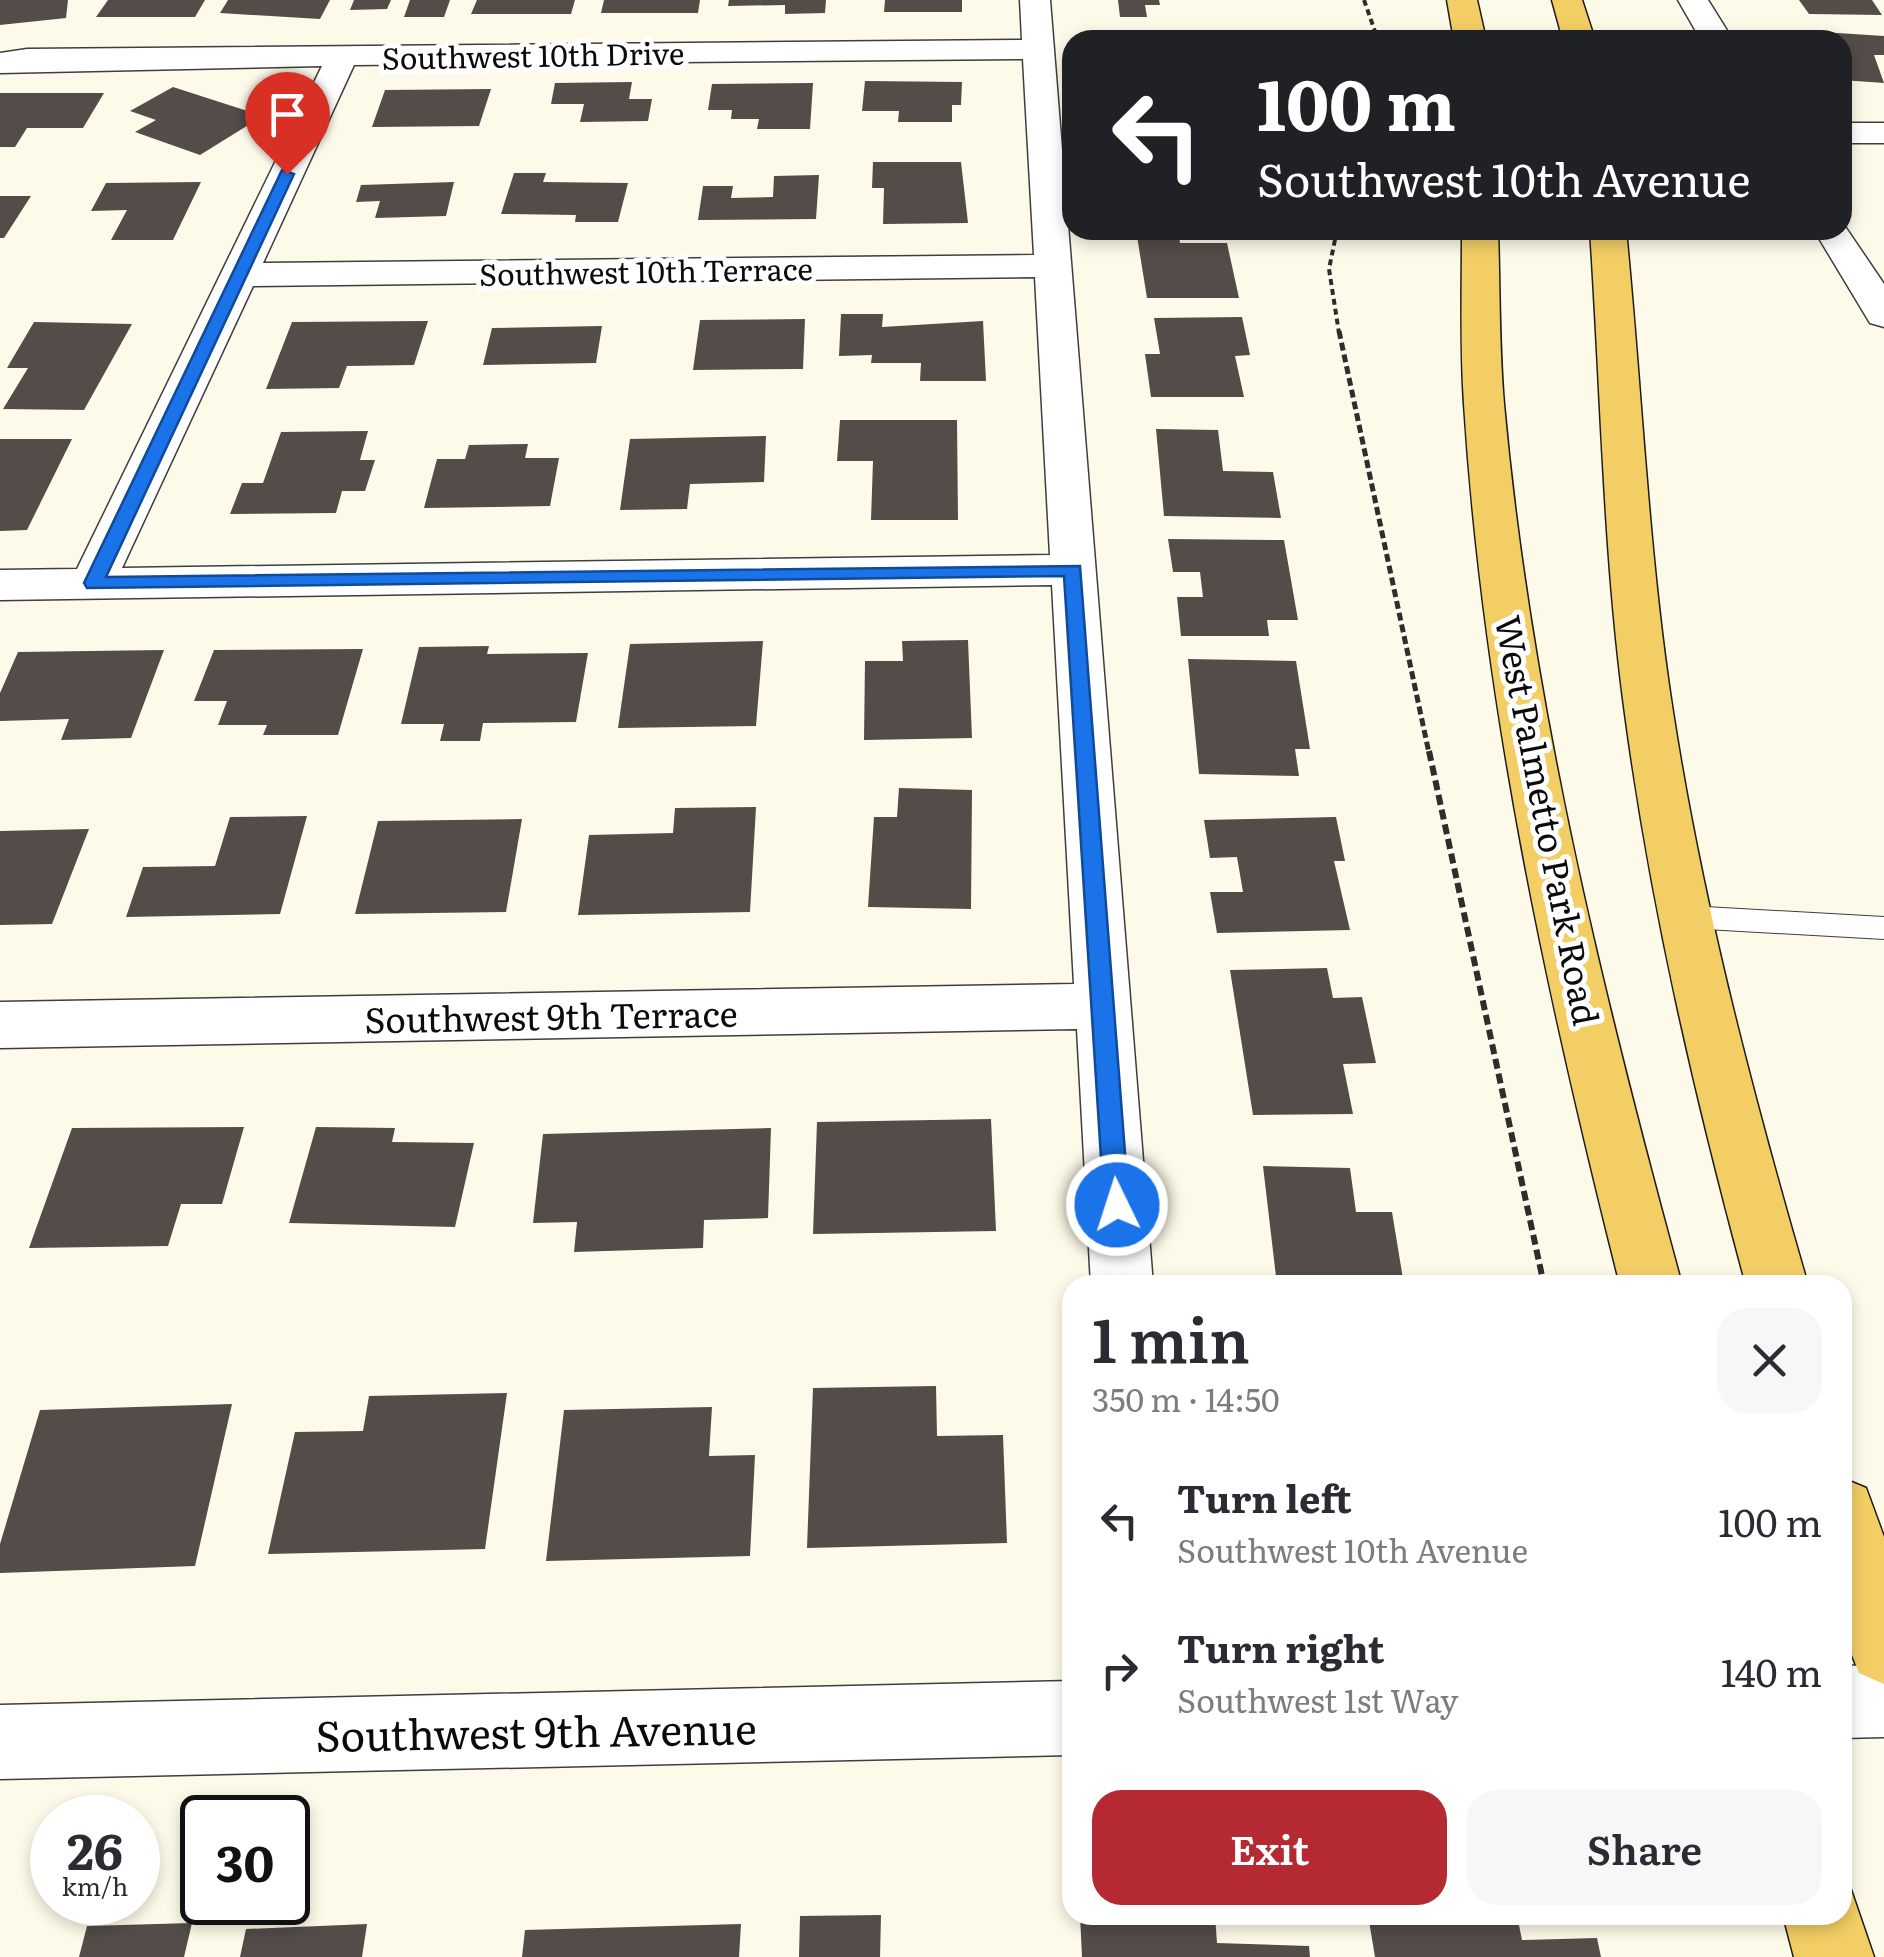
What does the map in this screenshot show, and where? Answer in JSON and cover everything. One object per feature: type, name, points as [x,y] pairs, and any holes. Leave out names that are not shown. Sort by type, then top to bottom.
[{"type":"main road","points":[[1462,0],[1468,30]]},
{"type":"main road","points":[[1567,0],[1575,30]]},
{"type":"main road","name":"West Palmetto Park Road","points":[[1480,240],[1484,400],[1526,740],[1594,1052],[1649,1275]]},
{"type":"main road","points":[[1609,240],[1638,631],[1688,917],[1775,1275]]},
{"type":"main road","points":[[1852,1544],[1884,1648]]},
{"type":"main road","points":[[1825,1925],[1834,1957]]},
{"type":"street","points":[[1035,0],[1121,1275]]},
{"type":"street","points":[[1693,0],[1711,30]]},
{"type":"street","name":"Southwest 10th Drive","points":[[13,61],[1038,49]]},
{"type":"street","points":[[93,583],[343,56]]},
{"type":"street","points":[[1852,133],[1884,133]]},
{"type":"street","points":[[1838,240],[1884,315]]},
{"type":"street","name":"Southwest 10th Terrace","points":[[239,275],[1053,266]]},
{"type":"street","points":[[0,585],[1073,570]]},
{"type":"street","name":"Southwest 9th Terrace","points":[[0,1024],[1103,1006]]},
{"type":"street","points":[[1852,1702],[1884,1701]]},
{"type":"street","name":"Southwest 9th Avenue","points":[[0,1742],[1062,1718]]},
{"type":"lane","points":[[1688,917],[1884,928]]},
{"type":"path","points":[[1364,0],[1374,30]]},
{"type":"path","points":[[1334,240],[1328,269],[1342,350],[1542,1275]]},
{"type":"building","points":[[0,0],[68,0],[66,18],[0,25]]},
{"type":"building","points":[[108,0],[205,0],[195,17],[96,17]]},
{"type":"building","points":[[228,0],[330,0],[320,19],[220,13]]},
{"type":"building","points":[[354,0],[391,0],[387,9],[350,10]]},
{"type":"building","points":[[410,0],[450,0],[444,17],[404,17]]},
{"type":"building","points":[[477,0],[575,0],[571,14],[471,14]]},
{"type":"building","points":[[604,0],[700,0],[698,13],[601,13]]},
{"type":"building","points":[[729,0],[826,0],[825,13],[785,14],[785,5],[728,6]]},
{"type":"building","points":[[885,0],[962,0],[962,12],[884,12]]},
{"type":"building","points":[[1118,0],[1159,0],[1160,5],[1145,5],[1147,17],[1120,17]]},
{"type":"building","points":[[1799,0],[1872,0],[1882,15],[1809,14]]},
{"type":"building","points":[[1852,34],[1884,36],[1884,55],[1874,55],[1884,83],[1852,81]]},
{"type":"building","points":[[865,81],[962,82],[961,105],[952,105],[952,122],[898,122],[899,111],[862,111]]},
{"type":"building","points":[[632,82],[629,99],[652,99],[648,121],[580,122],[584,104],[551,104],[555,83]]},
{"type":"building","points":[[813,83],[810,129],[757,129],[759,119],[731,119],[732,110],[708,110],[712,84]]},
{"type":"building","points":[[173,87],[263,116],[200,155],[135,132],[156,120],[130,111]]},
{"type":"building","points":[[491,89],[479,126],[372,127],[385,90]]},
{"type":"building","points":[[0,93],[104,93],[83,128],[27,128],[15,147],[0,147]]},
{"type":"building","points":[[873,162],[961,162],[968,223],[883,224],[884,188],[872,188]]},
{"type":"building","points":[[514,173],[546,173],[543,182],[628,183],[618,222],[575,222],[576,215],[501,214]]},
{"type":"building","points":[[819,175],[816,219],[698,220],[703,186],[733,186],[731,198],[773,197],[774,176]]},
{"type":"building","points":[[201,182],[173,240],[111,240],[127,210],[91,211],[106,183]]},
{"type":"building","points":[[454,182],[446,216],[375,218],[380,201],[356,202],[361,185]]},
{"type":"building","points":[[0,196],[31,196],[4,238],[0,238]]},
{"type":"building","points":[[1138,240],[1227,243],[1239,298],[1147,298]]},
{"type":"building","points":[[841,314],[883,314],[882,327],[983,321],[986,381],[920,381],[921,363],[871,363],[872,355],[839,356]]},
{"type":"building","points":[[1242,317],[1250,355],[1235,356],[1244,397],[1151,397],[1145,354],[1160,354],[1154,318]]},
{"type":"building","points":[[805,319],[803,369],[693,370],[700,320]]},
{"type":"building","points":[[428,321],[414,365],[347,366],[339,388],[266,389],[292,322]]},
{"type":"building","points":[[34,322],[132,324],[84,410],[3,409],[28,368],[7,368]]},
{"type":"building","points":[[602,326],[596,363],[483,365],[492,328]]},
{"type":"building","points":[[840,420],[957,420],[958,520],[871,520],[873,461],[837,461]]},
{"type":"building","points":[[1156,429],[1218,430],[1223,471],[1273,472],[1281,518],[1164,516]]},
{"type":"building","points":[[368,431],[360,460],[375,460],[365,491],[342,491],[336,513],[230,514],[242,483],[263,483],[281,432]]},
{"type":"building","points":[[766,436],[764,482],[690,484],[687,509],[620,510],[630,439]]},
{"type":"building","points":[[0,439],[72,439],[27,530],[0,531]]},
{"type":"building","points":[[528,444],[525,458],[559,458],[550,506],[424,508],[437,459],[465,459],[469,445]]},
{"type":"building","points":[[1168,539],[1284,540],[1298,620],[1267,620],[1269,636],[1181,636],[1177,597],[1203,597],[1200,572],[1173,572]]},
{"type":"building","points":[[968,640],[972,738],[864,740],[865,661],[903,661],[902,641]]},
{"type":"building","points":[[763,641],[756,726],[618,728],[630,644]]},
{"type":"building","points":[[489,646],[487,654],[588,653],[576,722],[483,723],[480,741],[440,741],[444,724],[401,724],[419,647]]},
{"type":"building","points":[[363,649],[338,735],[263,735],[267,725],[218,725],[227,701],[194,701],[214,650]]},
{"type":"building","points":[[164,650],[131,738],[61,740],[69,719],[0,721],[0,693],[18,652]]},
{"type":"building","points":[[1188,659],[1296,661],[1310,749],[1295,749],[1299,776],[1199,774]]},
{"type":"building","points":[[899,788],[972,790],[971,909],[868,907],[874,817],[897,817]]},
{"type":"building","points":[[756,807],[750,912],[578,915],[589,835],[673,833],[675,808]]},
{"type":"building","points":[[307,816],[280,914],[126,917],[143,867],[215,866],[230,817]]},
{"type":"building","points":[[1336,817],[1345,861],[1334,861],[1350,930],[1217,933],[1210,892],[1243,892],[1237,857],[1210,858],[1204,820]]},
{"type":"building","points":[[522,819],[506,912],[355,914],[378,821]]},
{"type":"building","points":[[89,829],[52,924],[0,925],[0,831]]},
{"type":"building","points":[[1327,968],[1333,998],[1362,997],[1376,1063],[1343,1064],[1353,1114],[1253,1115],[1230,970]]},
{"type":"building","points":[[991,1119],[996,1231],[813,1234],[817,1122]]},
{"type":"building","points":[[244,1127],[222,1204],[181,1204],[168,1246],[29,1248],[72,1128]]},
{"type":"building","points":[[316,1127],[395,1128],[392,1142],[474,1143],[455,1227],[289,1223]]},
{"type":"building","points":[[771,1128],[768,1218],[704,1220],[703,1248],[574,1252],[577,1222],[533,1223],[543,1134]]},
{"type":"building","points":[[1263,1166],[1350,1168],[1356,1212],[1392,1212],[1402,1275],[1276,1275]]},
{"type":"building","points":[[936,1386],[937,1436],[1003,1435],[1007,1543],[807,1548],[813,1388]]},
{"type":"building","points":[[507,1393],[485,1549],[268,1554],[295,1432],[363,1431],[369,1396]]},
{"type":"building","points":[[232,1404],[195,1566],[0,1573],[0,1544],[40,1410]]},
{"type":"building","points":[[712,1407],[709,1456],[755,1455],[750,1556],[546,1561],[564,1410]]},
{"type":"building","points":[[881,1915],[880,1957],[799,1957],[800,1916]]},
{"type":"building","points":[[367,1924],[362,1957],[240,1957],[246,1929]]},
{"type":"building","points":[[741,1924],[739,1957],[522,1957],[525,1930]]},
{"type":"building","points":[[192,1925],[184,1957],[79,1957],[87,1926]]},
{"type":"building","points":[[1080,1925],[1216,1925],[1217,1943],[1309,1946],[1310,1957],[1082,1957]]},
{"type":"building","points":[[1370,1925],[1519,1925],[1522,1940],[1597,1938],[1601,1957],[1375,1957]]},
{"type":"route","points":[[287,174],[93,583],[1073,570],[1117,1205]]}]
